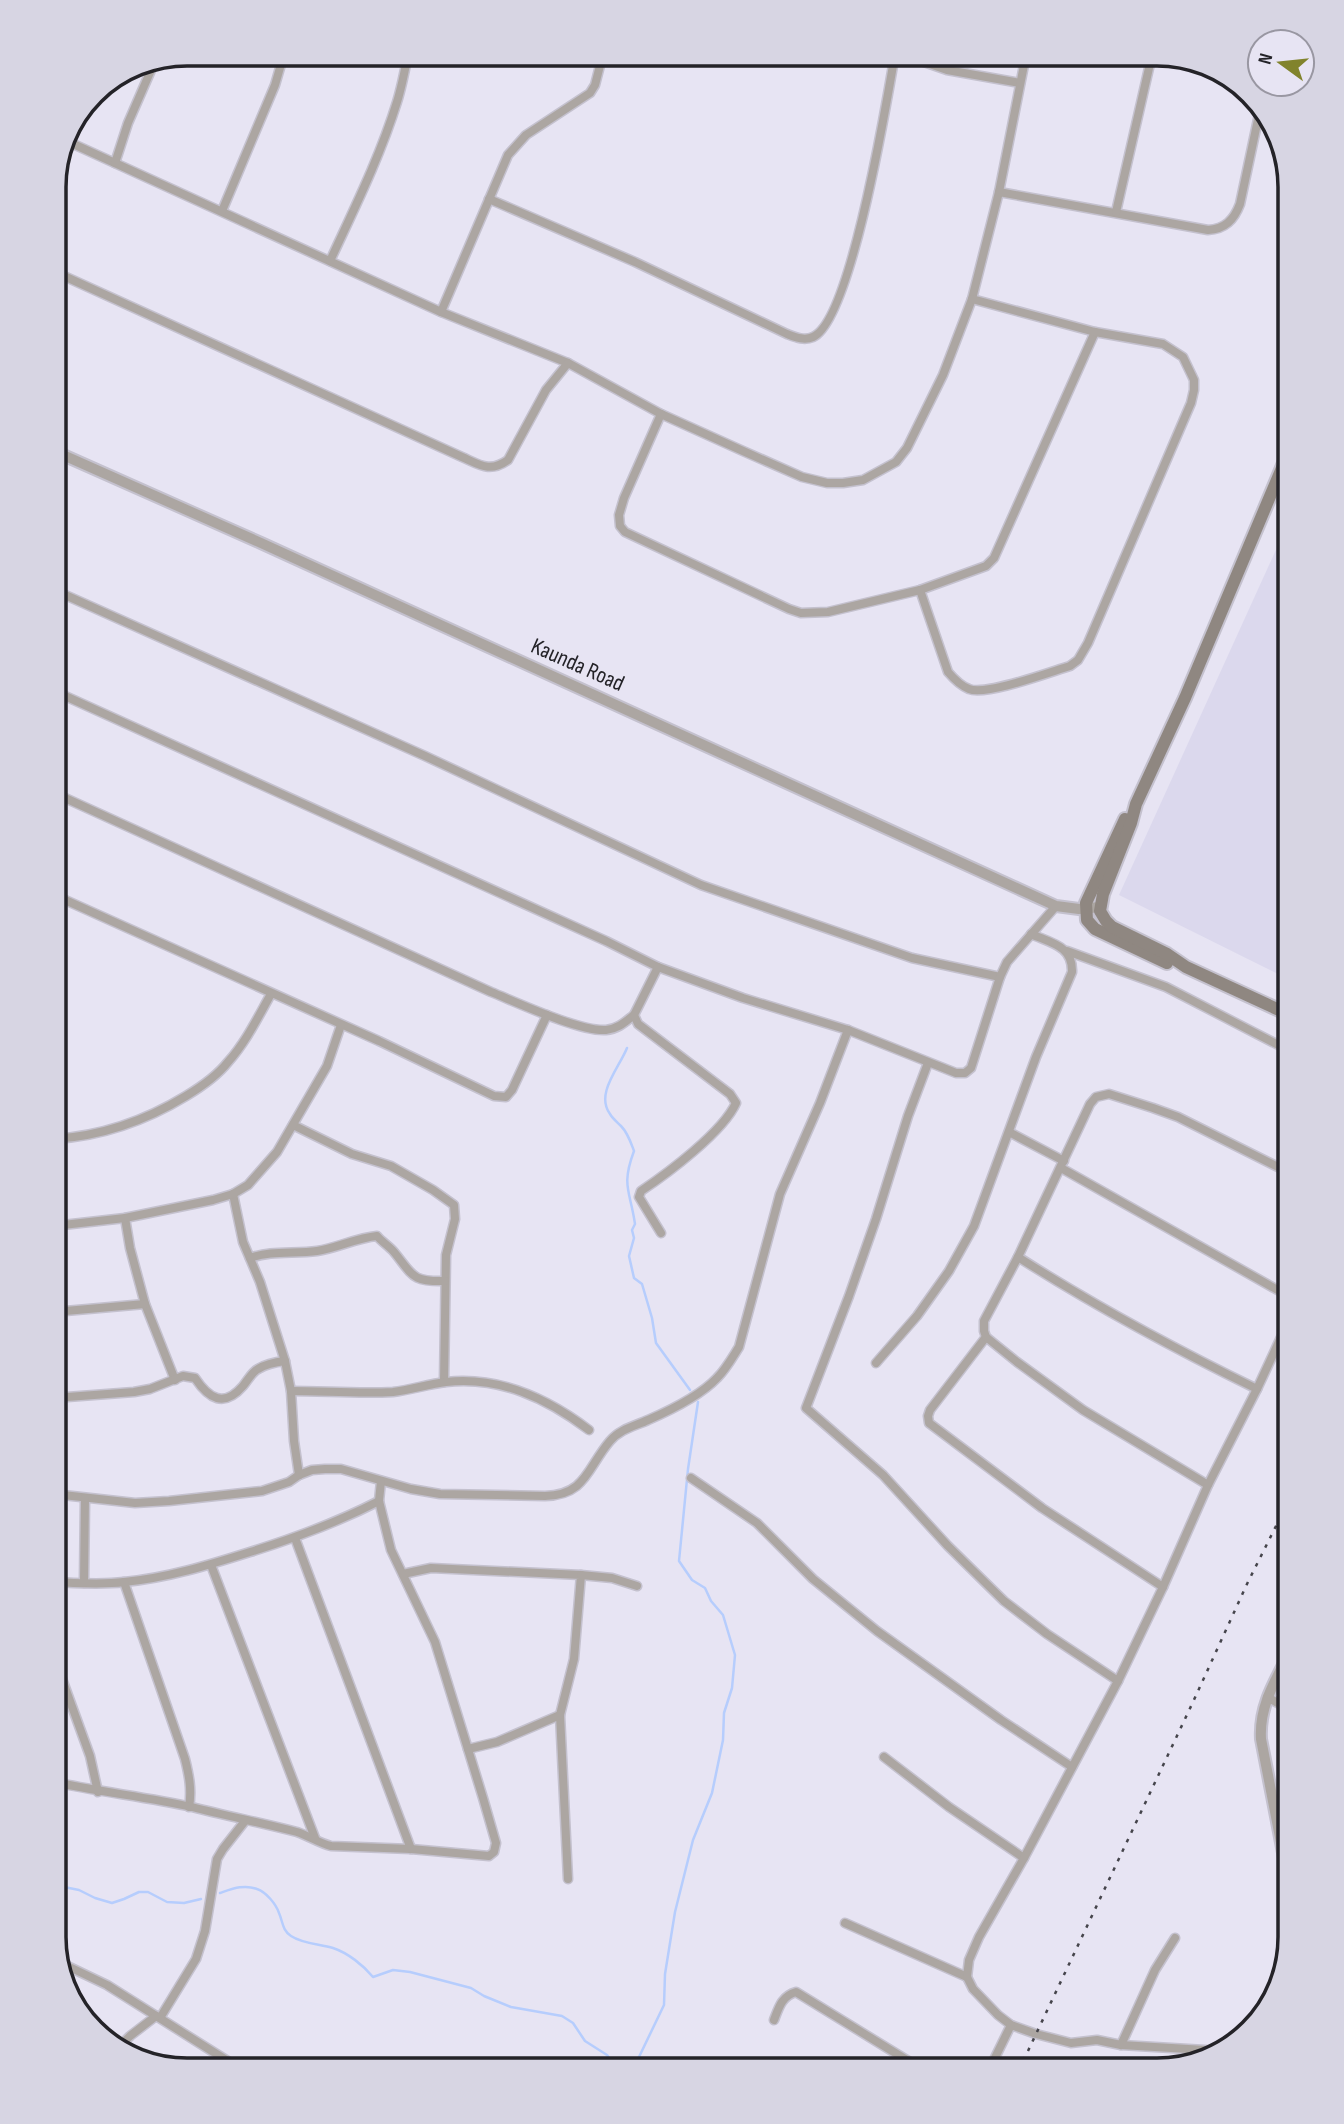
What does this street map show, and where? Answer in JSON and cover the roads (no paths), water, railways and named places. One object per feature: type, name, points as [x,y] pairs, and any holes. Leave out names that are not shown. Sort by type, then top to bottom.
[{"type":"main road","points":[[1186,967],[1163,961],[1095,929],[1087,920],[1085,909],[1097,893],[1131,823],[1136,804],[1185,698],[1278,477]]},
{"type":"main road","points":[[1097,893],[1102,916],[1112,927],[1167,954],[1186,967],[1278,1009]]},
{"type":"street","points":[[222,211],[280,66]]},
{"type":"street","points":[[330,261],[388,128],[405,66]]},
{"type":"street","points":[[441,312],[508,155],[526,135],[590,93],[600,66]]},
{"type":"street","points":[[489,199],[635,262],[787,334],[806,339],[814,337],[821,331],[831,313],[852,256],[880,141],[893,67]]},
{"type":"street","points":[[938,67],[1020,83]]},
{"type":"street","points":[[75,145],[441,312],[568,363],[661,414],[802,477],[827,483],[863,480],[896,462],[907,447],[943,375],[972,299],[999,192],[1023,67]]},
{"type":"street","points":[[1116,212],[1149,67]]},
{"type":"street","points":[[115,163],[128,123],[150,73]]},
{"type":"street","points":[[999,192],[1208,230],[1221,228],[1236,215],[1240,204],[1258,121]]},
{"type":"street","points":[[67,278],[490,468],[499,467],[508,460],[546,390],[568,363]]},
{"type":"street","points":[[920,590],[948,672],[956,682],[968,689],[985,691],[1070,666],[1083,653],[1191,403],[1194,390],[1194,380],[1183,357],[1163,344],[1095,332],[972,299]]},
{"type":"street","points":[[661,414],[619,514],[620,526],[625,532],[801,613],[828,612],[920,590],[986,566],[994,558],[1095,332]]},
{"type":"street","name":"Kaunda Road","points":[[67,457],[1056,906],[1100,908]]},
{"type":"street","points":[[67,596],[425,756],[701,885],[912,958],[1000,977]]},
{"type":"street","points":[[67,697],[658,967],[743,998],[848,1030],[956,1073],[968,1072],[971,1068],[1007,962],[1056,906]]},
{"type":"street","points":[[67,799],[491,992],[579,1025],[607,1030],[621,1025],[634,1014],[658,967]]},
{"type":"street","points":[[67,903],[380,1041],[494,1096],[506,1097],[512,1090],[547,1015]]},
{"type":"street","points":[[1031,934],[1067,951],[1166,987],[1278,1045]]},
{"type":"street","points":[[876,1363],[917,1316],[962,1249],[974,1226],[1036,1057],[1072,972],[1073,961],[1067,951]]},
{"type":"street","points":[[66,1138],[90,1135],[138,1122],[196,1090],[226,1065],[243,1043],[271,994]]},
{"type":"street","points":[[634,1014],[638,1024],[730,1094],[736,1103],[724,1121],[682,1161],[641,1191],[639,1197],[661,1233]]},
{"type":"street","points":[[66,1225],[125,1218],[213,1200],[233,1194],[248,1185],[277,1152],[293,1125],[327,1066],[341,1025]]},
{"type":"street","points":[[66,1496],[135,1503],[169,1501],[262,1491],[289,1482],[312,1470],[341,1469],[411,1489],[440,1494],[559,1496],[569,1493],[621,1431],[672,1408],[714,1381],[727,1367],[738,1347],[780,1194],[848,1030]]},
{"type":"street","points":[[929,1063],[908,1116],[858,1270],[806,1408],[883,1475],[948,1546],[1004,1601],[1046,1634],[1118,1681]]},
{"type":"street","points":[[1208,1485],[1083,1410],[986,1337],[984,1321],[1063,1165],[1090,1104],[1096,1097],[1109,1094],[1178,1117],[1278,1167]]},
{"type":"street","points":[[293,1125],[352,1154],[391,1167],[454,1205],[455,1219],[446,1255],[444,1281],[444,1382]]},
{"type":"street","points":[[1009,1132],[1278,1290]]},
{"type":"street","points":[[233,1194],[243,1242],[260,1282],[285,1361],[291,1391],[299,1475]]},
{"type":"street","points":[[125,1218],[145,1304],[175,1380]]},
{"type":"street","points":[[250,1258],[266,1253],[330,1249],[377,1236],[393,1250],[411,1274],[428,1282],[444,1281]]},
{"type":"street","points":[[1018,1257],[1153,1337],[1257,1389]]},
{"type":"street","points":[[66,1311],[145,1304]]},
{"type":"street","points":[[986,1337],[930,1410],[929,1423],[1042,1508],[1163,1587]]},
{"type":"street","points":[[1198,2050],[1121,2045],[1097,2040],[1071,2043],[1012,2025],[983,2001],[967,1977],[979,1937],[1118,1681],[1208,1485],[1278,1344]]},
{"type":"street","points":[[66,1397],[134,1392],[150,1389],[183,1376],[195,1378],[208,1395],[220,1399],[231,1397],[257,1369],[285,1361]]},
{"type":"street","points":[[291,1391],[380,1393],[444,1382],[488,1382],[524,1391],[565,1412],[589,1430]]},
{"type":"street","points":[[691,1478],[757,1523],[813,1579],[877,1631],[1072,1768]]},
{"type":"street","points":[[66,1784],[189,1807],[315,1838],[331,1846],[411,1849],[484,1857],[494,1852],[496,1843],[435,1642],[391,1550],[379,1501],[381,1481]]},
{"type":"street","points":[[83,1583],[85,1498]]},
{"type":"street","points":[[66,1582],[124,1582],[211,1565],[345,1519],[379,1501]]},
{"type":"street","points":[[295,1538],[411,1849]]},
{"type":"street","points":[[211,1565],[315,1838]]},
{"type":"street","points":[[403,1574],[431,1568],[612,1578],[637,1586]]},
{"type":"street","points":[[568,1879],[560,1715],[574,1659],[581,1576]]},
{"type":"street","points":[[124,1582],[185,1759],[189,1777],[189,1807]]},
{"type":"street","points":[[1278,1675],[1262,1713],[1261,1739],[1278,1827]]},
{"type":"street","points":[[66,1690],[90,1756],[98,1791]]},
{"type":"street","points":[[1267,1697],[1278,1703]]},
{"type":"street","points":[[468,1749],[497,1742],[560,1715]]},
{"type":"street","points":[[884,1757],[949,1807],[1024,1858]]},
{"type":"street","points":[[126,2040],[158,2017],[196,1959],[205,1931],[217,1859],[245,1821]]},
{"type":"street","points":[[845,1923],[967,1977]]},
{"type":"street","points":[[1121,2045],[1156,1970],[1175,1938]]},
{"type":"street","points":[[71,1968],[107,1985],[221,2057]]},
{"type":"street","points":[[774,2020],[783,1998],[796,1992],[903,2058]]},
{"type":"street","points":[[995,2058],[1012,2025]]},
{"type":"waterway","points":[[627,1048],[610,1081],[605,1098],[610,1114],[626,1132],[634,1151],[627,1181],[635,1224],[629,1256],[634,1278],[642,1284],[656,1343],[690,1390]]},
{"type":"waterway","points":[[639,2057],[664,2005],[665,1974],[675,1912],[693,1840],[712,1793],[723,1740],[724,1713],[732,1688],[735,1655],[723,1615],[711,1601],[705,1588],[692,1580],[679,1561],[698,1402]]},
{"type":"waterway","points":[[66,1887],[112,1903],[139,1892],[148,1892],[167,1902],[184,1903],[201,1899]]},
{"type":"waterway","points":[[220,1893],[243,1887],[260,1891],[276,1906],[288,1934],[301,1941],[344,1953],[373,1977],[393,1970],[410,1972],[471,1988],[511,2007],[562,2016],[573,2023],[585,2041],[609,2057]]},
{"type":"railway","points":[[1025,2058],[1278,1522]]}]
